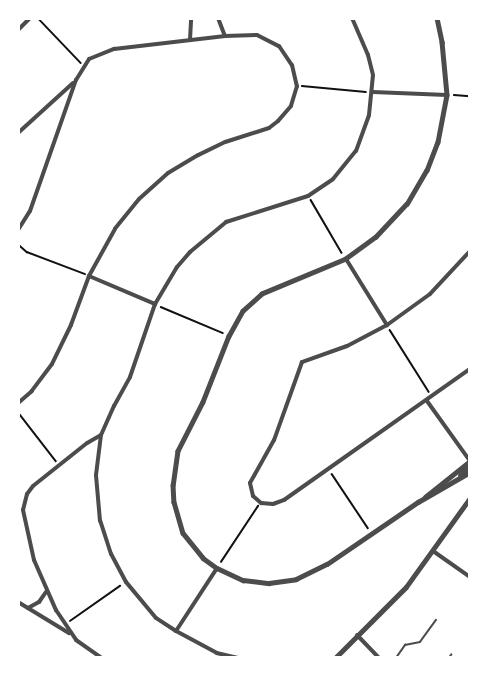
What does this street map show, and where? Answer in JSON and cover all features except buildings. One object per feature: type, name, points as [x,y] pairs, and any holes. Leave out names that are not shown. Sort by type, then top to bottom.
[{"type":"street","points":[[18,30],[30,18]]},
{"type":"street","points":[[190,40],[191,18]]},
{"type":"street","points":[[218,18],[225,36]]},
{"type":"street","points":[[238,658],[217,653],[156,618],[126,582],[111,554],[100,521],[96,475],[101,435],[130,377],[155,304],[177,267],[205,238],[226,222],[308,196],[333,179],[356,151],[363,137],[373,92],[368,55],[352,18]]},
{"type":"street","points":[[437,18],[442,42],[447,95],[438,142],[427,170],[407,204],[376,237],[346,259],[262,294],[243,312],[229,336],[212,383],[178,451],[173,484],[176,511],[183,533],[192,546],[217,568],[243,580],[269,583],[296,579],[327,564],[418,502],[470,462]]},
{"type":"street","points":[[18,230],[30,211],[76,80],[89,59],[114,48],[225,36],[257,35],[279,46],[292,65],[297,86],[291,106],[269,128],[216,146],[168,173],[150,188],[115,229],[89,276],[71,325],[52,364],[32,391],[18,403]]},
{"type":"street","points":[[18,133],[76,80]]},
{"type":"street","points":[[373,92],[447,95]]},
{"type":"street","points":[[470,251],[430,294],[387,325],[348,346],[302,362],[274,440],[250,483],[253,496],[261,503],[273,504],[284,500],[432,398],[470,369]]},
{"type":"street","points":[[346,259],[387,325]]},
{"type":"street","points":[[89,276],[155,304]]},
{"type":"street","points":[[427,401],[470,462]]},
{"type":"street","points":[[70,633],[47,591],[29,543],[24,502],[33,486],[87,443],[101,435]]},
{"type":"street","points":[[450,485],[470,462]]},
{"type":"street","points":[[418,502],[470,471]]},
{"type":"street","points":[[334,658],[395,599],[433,551],[470,498]]},
{"type":"street","points":[[433,551],[470,578]]},
{"type":"street","points":[[176,631],[217,568]]},
{"type":"street","points":[[28,608],[39,602],[47,591]]},
{"type":"street","points":[[18,602],[70,633],[102,658]]},
{"type":"street","points":[[356,635],[379,658]]},
{"type":"lane","points":[[396,658],[405,645],[420,642],[436,620]]},
{"type":"path","points":[[38,18],[84,66]]},
{"type":"path","points":[[297,86],[373,92]]},
{"type":"path","points":[[447,95],[470,96]]},
{"type":"path","points":[[308,196],[346,259]]},
{"type":"path","points":[[18,244],[27,252],[89,276]]},
{"type":"path","points":[[155,304],[229,336]]},
{"type":"path","points":[[387,325],[432,398]]},
{"type":"path","points":[[18,412],[60,466]]},
{"type":"path","points":[[328,469],[371,533]]},
{"type":"path","points":[[217,568],[261,503]]},
{"type":"path","points":[[64,624],[126,582]]}]
